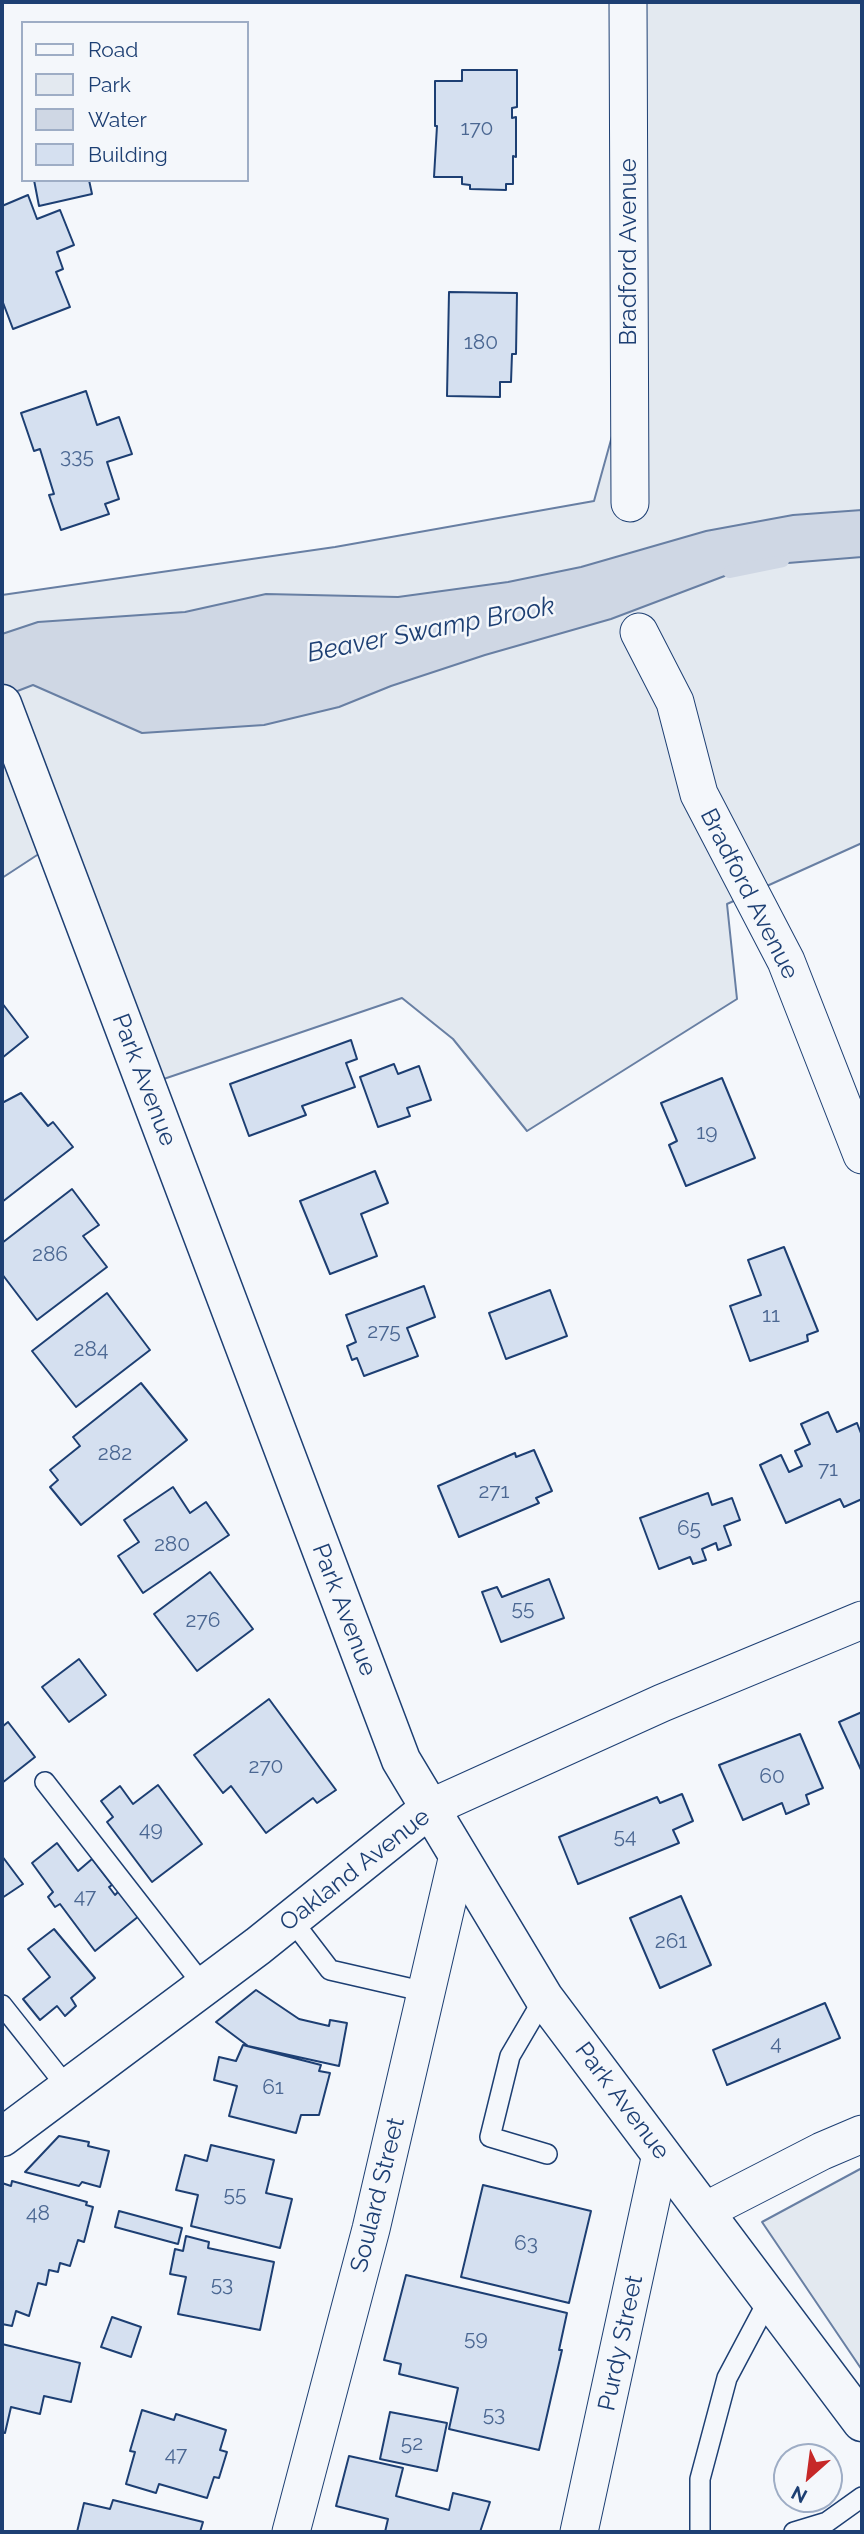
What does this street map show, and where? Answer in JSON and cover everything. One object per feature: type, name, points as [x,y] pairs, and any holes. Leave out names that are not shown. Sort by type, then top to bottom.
[{"type":"street","name":"Bradford Avenue","points":[[628,2],[630,503]]},
{"type":"street","name":"Bradford Avenue","points":[[639,632],[674,702],[699,794],[786,961],[862,1155]]},
{"type":"street","name":"Park Avenue","points":[[4,709],[401,1760],[544,1998],[661,2154],[707,2210],[862,2422]]},
{"type":"street","name":"Oakland Avenue","points":[[2,2137],[291,1919],[430,1808],[662,1703],[862,1620]]},
{"type":"street","name":"Soulard Street","points":[[291,2532],[371,2229],[458,1855]]},
{"type":"street","points":[[707,2210],[822,2151],[862,2134]]},
{"type":"street","name":"Purdy Street","points":[[579,2532],[661,2154]]},
{"type":"lane","points":[[45,1782],[202,1985]]},
{"type":"lane","points":[[291,1919],[330,1970],[426,1992]]},
{"type":"lane","points":[[544,1998],[510,2056],[490,2137],[547,2154]]},
{"type":"lane","points":[[2,2006],[67,2087]]},
{"type":"lane","points":[[700,2532],[700,2479],[727,2378],[770,2297]]},
{"type":"lane","points":[[794,2532],[827,2522],[862,2497]]},
{"type":"green space","points":[[639,2],[862,2],[862,843],[727,904],[737,999],[527,1131],[453,1039],[402,998],[146,1085],[54,844],[2,878],[2,595],[335,547],[594,501],[629,375]]},
{"type":"green space","points":[[862,2168],[862,2370],[762,2222]]},
{"type":"water","points":[[862,510],[862,557],[751,566],[611,619],[485,655],[391,686],[339,707],[264,725],[142,733],[33,685],[2,697],[2,634],[38,622],[185,612],[266,594],[398,597],[508,582],[581,567],[706,531],[793,515]]},
{"type":"building","points":[[462,70],[517,70],[517,107],[512,108],[512,118],[516,117],[516,157],[513,156],[513,184],[506,184],[506,190],[470,189],[470,185],[462,184],[462,177],[434,177],[437,126],[435,81],[462,81]]},
{"type":"building","points":[[34,182],[89,182],[92,194],[39,206]]},
{"type":"building","points":[[28,195],[37,219],[60,210],[74,245],[57,252],[63,269],[56,272],[70,307],[13,329],[2,300],[2,206]]},
{"type":"building","points":[[449,292],[517,293],[516,354],[512,354],[511,382],[500,382],[500,397],[447,396]]},
{"type":"building","points":[[86,391],[97,425],[119,417],[132,454],[107,462],[119,499],[105,504],[109,514],[61,530],[49,495],[54,494],[40,449],[34,451],[21,413]]},
{"type":"building","points":[[2,1003],[28,1037],[2,1058]]},
{"type":"building","points":[[351,1040],[357,1059],[346,1063],[355,1087],[302,1106],[306,1115],[249,1136],[230,1084]]},
{"type":"building","points":[[394,1064],[398,1074],[419,1066],[431,1100],[407,1108],[410,1116],[378,1127],[360,1077]]},
{"type":"building","points":[[722,1078],[755,1158],[686,1186],[669,1145],[677,1141],[661,1103]]},
{"type":"building","points":[[21,1093],[48,1126],[53,1122],[73,1147],[2,1202],[2,1103]]},
{"type":"building","points":[[375,1171],[388,1203],[361,1214],[377,1256],[330,1274],[300,1201]]},
{"type":"building","points":[[72,1189],[99,1225],[83,1236],[107,1267],[37,1320],[2,1274],[2,1243]]},
{"type":"building","points":[[784,1247],[818,1331],[807,1335],[808,1341],[750,1361],[730,1306],[761,1295],[748,1260]]},
{"type":"building","points":[[424,1286],[435,1317],[407,1328],[418,1356],[364,1376],[357,1358],[352,1360],[347,1346],[356,1342],[346,1315]]},
{"type":"building","points":[[550,1290],[567,1336],[506,1359],[489,1313]]},
{"type":"building","points":[[107,1293],[150,1350],[76,1407],[32,1351]]},
{"type":"building","points":[[141,1383],[187,1440],[81,1525],[50,1487],[58,1480],[50,1470],[80,1446],[73,1437]]},
{"type":"building","points":[[828,1412],[837,1432],[857,1423],[862,1436],[862,1499],[844,1507],[840,1499],[786,1523],[760,1465],[781,1455],[789,1472],[802,1466],[795,1451],[810,1444],[801,1424]]},
{"type":"building","points":[[534,1450],[552,1491],[536,1498],[539,1503],[459,1537],[438,1486],[515,1453],[516,1457]]},
{"type":"building","points":[[173,1487],[190,1513],[206,1502],[229,1535],[143,1593],[118,1556],[139,1542],[124,1520]]},
{"type":"building","points":[[708,1493],[712,1505],[732,1498],[740,1520],[724,1526],[731,1545],[718,1550],[716,1543],[702,1549],[706,1560],[693,1564],[690,1557],[659,1569],[640,1518]]},
{"type":"building","points":[[210,1572],[253,1629],[197,1671],[154,1614]]},
{"type":"building","points":[[549,1579],[564,1618],[501,1642],[482,1592],[497,1587],[502,1597]]},
{"type":"building","points":[[79,1659],[106,1695],[69,1722],[42,1687]]},
{"type":"building","points":[[269,1699],[336,1790],[317,1803],[313,1798],[266,1833],[231,1786],[223,1793],[194,1755]]},
{"type":"building","points":[[862,1712],[862,1772],[839,1722]]},
{"type":"building","points":[[8,1722],[35,1757],[2,1783],[2,1727]]},
{"type":"building","points":[[800,1734],[823,1788],[806,1795],[809,1804],[786,1814],[782,1803],[743,1820],[719,1765]]},
{"type":"building","points":[[158,1785],[202,1844],[152,1882],[107,1822],[113,1817],[101,1801],[120,1786],[133,1804]]},
{"type":"building","points":[[682,1794],[693,1821],[673,1830],[679,1843],[578,1884],[559,1837],[657,1797],[660,1803]]},
{"type":"building","points":[[57,1843],[78,1871],[92,1859],[112,1885],[109,1887],[115,1895],[119,1891],[139,1916],[95,1951],[60,1904],[55,1907],[48,1897],[53,1892],[32,1863]]},
{"type":"building","points":[[2,1856],[23,1884],[2,1898]]},
{"type":"building","points":[[681,1896],[711,1965],[660,1988],[630,1918]]},
{"type":"building","points":[[54,1929],[95,1978],[71,1998],[76,2006],[65,2016],[57,2006],[40,2020],[23,1999],[50,1977],[28,1949]]},
{"type":"building","points":[[256,1990],[299,2019],[329,2026],[330,2020],[347,2023],[339,2066],[248,2046],[216,2022]]},
{"type":"building","points":[[825,2003],[840,2038],[727,2085],[713,2050]]},
{"type":"building","points":[[243,2045],[321,2065],[319,2071],[330,2073],[319,2115],[301,2115],[296,2133],[229,2116],[237,2086],[214,2080],[219,2057],[236,2061]]},
{"type":"building","points":[[59,2136],[89,2142],[88,2146],[109,2151],[100,2187],[82,2182],[79,2186],[25,2172]]},
{"type":"building","points":[[211,2145],[274,2160],[266,2193],[292,2199],[280,2248],[191,2226],[198,2195],[176,2190],[185,2155],[207,2161]]},
{"type":"building","points":[[12,2181],[87,2202],[86,2205],[93,2207],[84,2242],[78,2240],[70,2266],[60,2263],[58,2272],[49,2270],[46,2285],[38,2283],[29,2316],[16,2311],[12,2326],[2,2324],[2,2183],[11,2186]]},
{"type":"building","points":[[483,2185],[591,2211],[569,2303],[461,2277]]},
{"type":"building","points":[[119,2211],[182,2228],[178,2244],[115,2227]]},
{"type":"building","points":[[186,2236],[209,2242],[208,2248],[274,2262],[260,2330],[178,2314],[186,2277],[170,2274],[175,2249],[183,2251]]},
{"type":"building","points":[[406,2275],[567,2313],[559,2350],[562,2350],[539,2450],[449,2429],[458,2388],[399,2374],[401,2364],[384,2360]]},
{"type":"building","points":[[112,2317],[141,2327],[131,2357],[101,2347]]},
{"type":"building","points":[[2,2344],[80,2363],[71,2402],[44,2396],[40,2414],[11,2407],[5,2433],[2,2432]]},
{"type":"building","points":[[142,2410],[174,2420],[176,2414],[226,2430],[220,2450],[227,2452],[219,2478],[214,2477],[207,2498],[159,2484],[156,2493],[126,2484],[135,2452],[130,2451]]},
{"type":"building","points":[[390,2412],[447,2423],[437,2471],[380,2459]]},
{"type":"building","points":[[349,2456],[403,2468],[396,2496],[449,2510],[453,2493],[490,2502],[480,2532],[385,2532],[388,2519],[336,2506]]},
{"type":"building","points":[[113,2500],[203,2522],[200,2532],[77,2532],[84,2503],[110,2509]]},
{"type":"waterway","name":"Beaver Swamp Brook","points":[[729,572],[783,561]]}]
